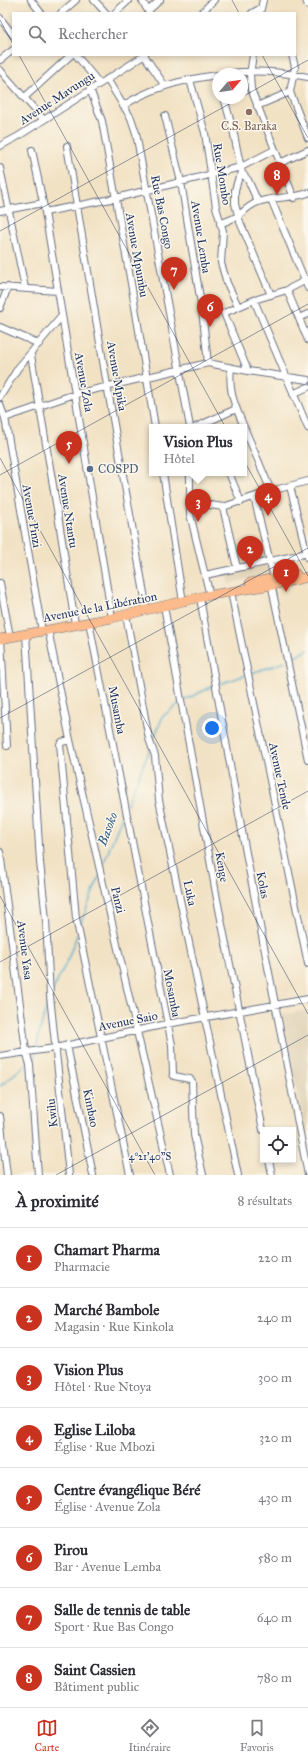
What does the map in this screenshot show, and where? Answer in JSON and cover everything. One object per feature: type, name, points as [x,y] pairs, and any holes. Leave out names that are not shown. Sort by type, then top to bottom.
[{"type":"highway","name":"Avenue de la Libération","points":[[206,596],[231,592],[308,571]]},
{"type":"highway","name":"Avenue de la Libération","points":[[4,638],[112,618],[272,581],[308,577]]},
{"type":"street","points":[[31,0],[40,12]]},
{"type":"street","points":[[62,12],[76,0]]},
{"type":"street","points":[[94,0],[105,12]]},
{"type":"street","points":[[116,12],[129,0]]},
{"type":"street","points":[[142,0],[149,12],[160,0]]},
{"type":"street","points":[[202,12],[214,0]]},
{"type":"street","points":[[261,10],[263,0]]},
{"type":"street","points":[[306,0],[308,6]]},
{"type":"street","points":[[0,18],[12,34]]},
{"type":"street","points":[[0,60],[12,51]]},
{"type":"street","points":[[25,97],[70,56]]},
{"type":"street","points":[[77,56],[100,83]]},
{"type":"street","name":"Avenue Mavungu","points":[[0,146],[17,137],[90,88],[143,56]]},
{"type":"street","points":[[146,56],[165,86]]},
{"type":"street","points":[[253,56],[250,70],[251,89],[294,198]]},
{"type":"street","points":[[292,56],[295,65],[295,74],[290,92],[308,138]]},
{"type":"street","points":[[0,70],[25,97],[43,120]]},
{"type":"street","points":[[250,70],[308,76]]},
{"type":"street","name":"Rue Bas Congo","points":[[107,78],[131,118],[136,133],[164,278],[189,424]]},
{"type":"street","points":[[123,106],[145,92],[190,80],[212,78]]},
{"type":"street","name":"Rue Mombo","points":[[190,80],[205,133],[211,175],[220,224],[224,237],[221,263],[227,282],[238,306]]},
{"type":"street","name":"Avenue Mpumbu","points":[[90,88],[102,121],[154,424]]},
{"type":"street","points":[[257,106],[290,92]]},
{"type":"street","points":[[226,104],[242,170],[258,202]]},
{"type":"street","name":"Avenue Lemba","points":[[165,116],[181,182],[202,310],[208,363]]},
{"type":"street","name":"Avenue Mpika","points":[[67,146],[147,610]]},
{"type":"street","name":"Avenue Zola","points":[[32,150],[45,212],[61,317],[112,618]]},
{"type":"street","points":[[45,212],[116,198],[211,175],[242,170],[274,150]]},
{"type":"street","points":[[280,163],[308,150]]},
{"type":"street","points":[[0,168],[25,288]]},
{"type":"street","points":[[242,170],[235,190],[235,204],[238,216],[271,295]]},
{"type":"street","points":[[220,224],[238,216],[246,208],[258,202],[271,199],[294,198],[308,193]]},
{"type":"street","points":[[271,199],[306,279],[308,288]]},
{"type":"street","points":[[0,210],[43,203]]},
{"type":"street","points":[[248,371],[224,315],[226,312],[238,306],[287,290],[306,279]]},
{"type":"street","points":[[0,287],[58,291]]},
{"type":"street","points":[[0,308],[8,287]]},
{"type":"street","points":[[287,290],[308,340]]},
{"type":"street","points":[[254,300],[308,428]]},
{"type":"street","points":[[299,318],[308,314]]},
{"type":"street","points":[[0,397],[8,383],[61,317]]},
{"type":"street","points":[[0,326],[39,344]]},
{"type":"street","name":"Avenue Ntantu","points":[[31,355],[75,624]]},
{"type":"street","points":[[4,418],[39,405],[107,385],[208,363],[308,380]]},
{"type":"street","points":[[231,368],[229,382],[231,394],[243,424]]},
{"type":"street","points":[[293,394],[308,387]]},
{"type":"street","name":"Avenue Pinzi","points":[[0,405],[4,418],[45,630]]},
{"type":"street","points":[[212,424],[236,409]]},
{"type":"street","points":[[247,434],[271,491]]},
{"type":"street","points":[[162,476],[183,602]]},
{"type":"street","points":[[190,476],[191,502],[223,507],[271,491],[308,481]]},
{"type":"street","points":[[230,476],[241,502]]},
{"type":"street","points":[[205,576],[308,554],[290,486]]},
{"type":"street","points":[[254,497],[270,562],[272,581],[288,667],[308,760]]},
{"type":"street","name":"Kolas","points":[[191,502],[190,514],[205,576],[216,690],[307,1175]]},
{"type":"street","points":[[223,507],[237,568]]},
{"type":"street","points":[[0,583],[4,638],[7,746]]},
{"type":"street","name":"Avenue Tende","points":[[231,592],[248,681],[308,964]]},
{"type":"street","name":"Kenge","points":[[164,606],[217,898],[262,1127]]},
{"type":"street","name":"Luka","points":[[126,615],[149,739],[155,756],[159,800],[238,1175]]},
{"type":"street","name":"Musamba","points":[[89,622],[125,803]]},
{"type":"street","name":"Panzi","points":[[45,630],[170,1175]]},
{"type":"street","name":"Kwilu","points":[[26,634],[40,862],[46,920],[55,1048],[69,1175]]},
{"type":"street","points":[[70,740],[60,744],[76,918],[130,1175]]},
{"type":"street","name":"Mosamba","points":[[125,803],[172,1045],[173,1075],[190,1079],[192,1081],[194,1135],[203,1175]]},
{"type":"street","name":"Avenue Yasa","points":[[0,852],[29,1053],[38,1175]]},
{"type":"street","name":"Avenue Saio","points":[[0,1056],[29,1053],[167,1024],[240,1012],[308,998]]},
{"type":"street","name":"Kimbao","points":[[67,1045],[93,1175]]},
{"type":"street","points":[[0,1116],[8,1175]]},
{"type":"street","points":[[270,1163],[272,1175]]},
{"type":"shaded area","points":[[265,556],[271,575],[229,584],[225,571],[254,564],[252,559]]},
{"type":"shaded area","points":[[308,1010],[308,1150],[283,1015]]},
{"type":"waterway","name":"Basoko","points":[[289,660],[308,650]]},
{"type":"waterway","name":"Basoko","points":[[249,674],[285,662]]},
{"type":"waterway","name":"Basoko","points":[[217,685],[246,675]]},
{"type":"waterway","name":"Basoko","points":[[183,701],[213,686]]},
{"type":"waterway","name":"Basoko","points":[[152,743],[163,716],[180,703]]},
{"type":"waterway","name":"Basoko","points":[[127,804],[150,749]]},
{"type":"waterway","name":"Basoko","points":[[102,868],[124,811]]},
{"type":"waterway","name":"Basoko","points":[[80,925],[99,877]]},
{"type":"waterway","name":"Basoko","points":[[52,992],[68,959],[77,935]]},
{"type":"waterway","name":"Basoko","points":[[37,1049],[38,1037],[48,1003]]},
{"type":"waterway","name":"Basoko","points":[[31,1061],[36,1057],[36,1053]]},
{"type":"waterway","name":"Basoko","points":[[0,1086],[28,1063]]},
{"type":"place","name":"C.S. Baraka","points":[[249,112]]},
{"type":"place","name":"Saint Cassien","points":[[277,195]]},
{"type":"place","name":"Salle de tennis de table","points":[[174,290]]},
{"type":"place","name":"Pirou","points":[[210,327]]},
{"type":"place","name":"Centre évangélique Béré","points":[[69,464]]},
{"type":"place","name":"COSPD","points":[[90,469]]},
{"type":"place","name":"Eglise Liloba","points":[[268,516]]},
{"type":"place","name":"Vision Plus","points":[[198,522]]},
{"type":"place","name":"Marché Bambole","points":[[250,569]]},
{"type":"place","name":"Chamart Pharma","points":[[286,592]]}]
